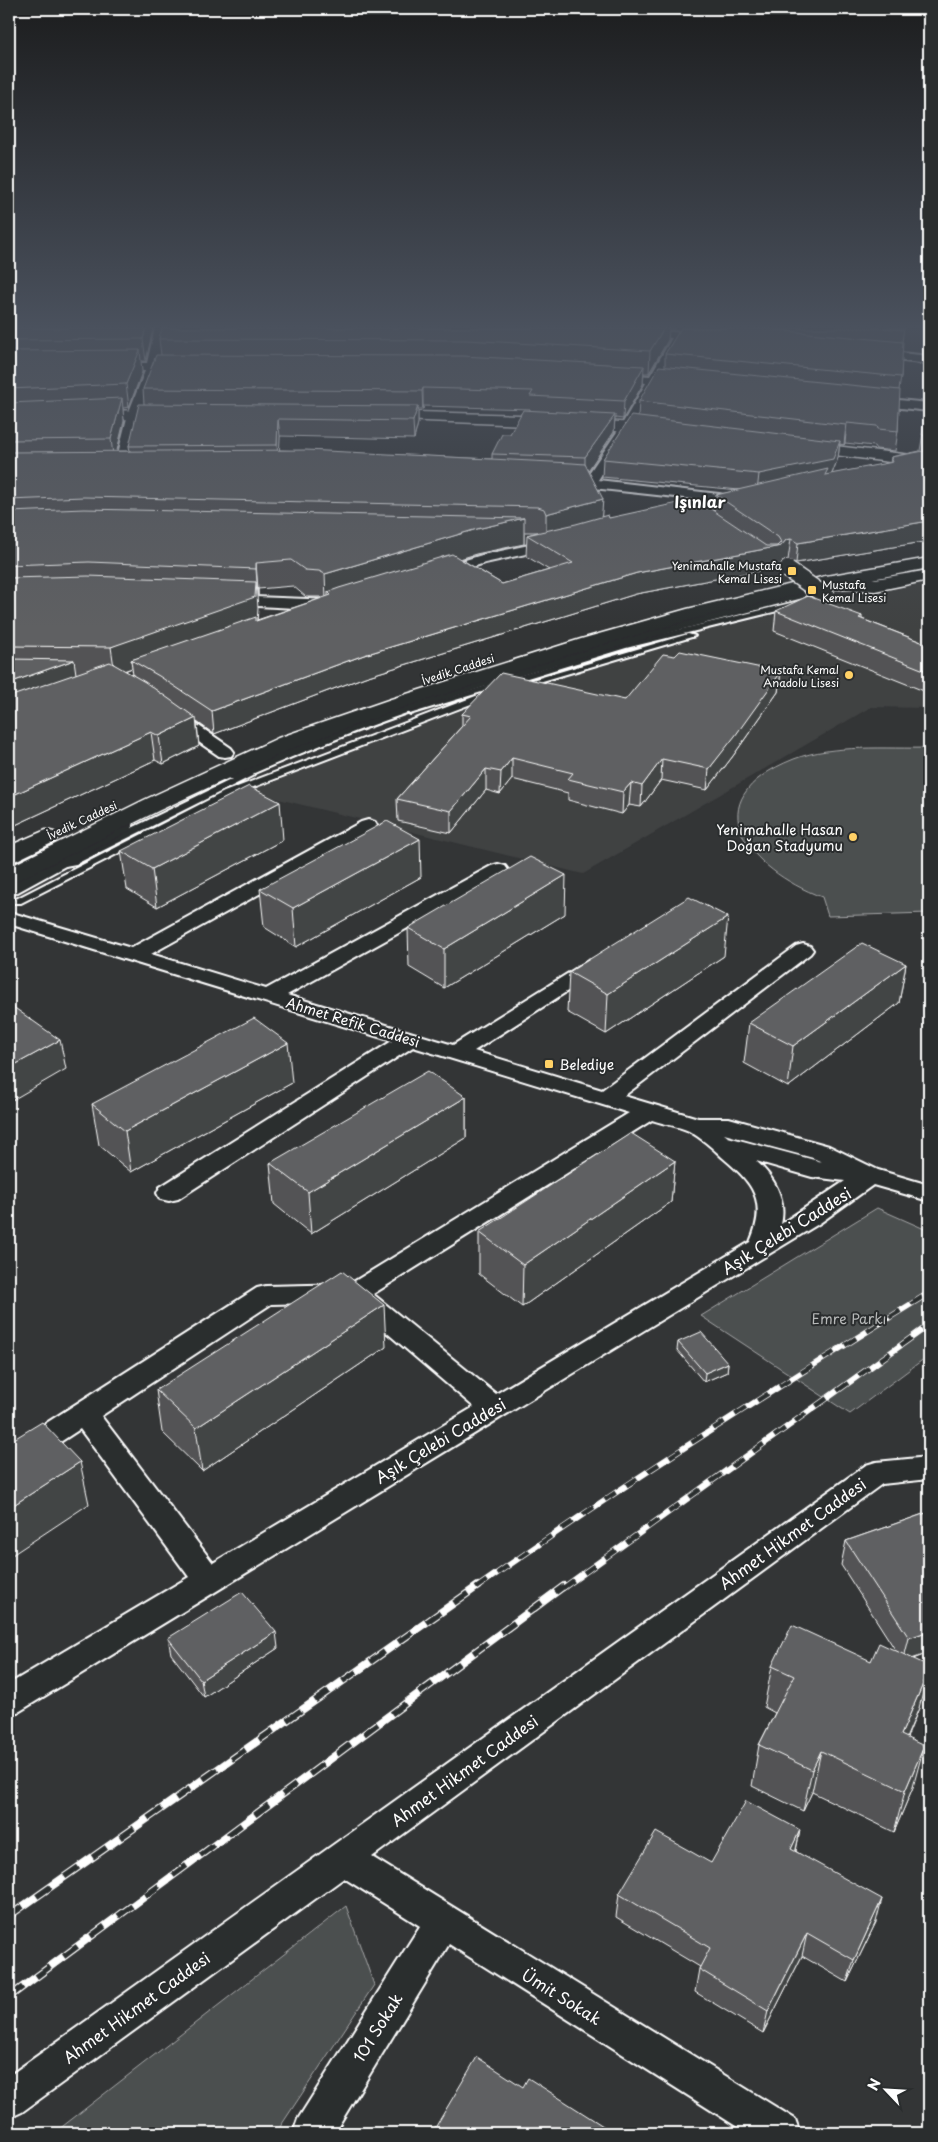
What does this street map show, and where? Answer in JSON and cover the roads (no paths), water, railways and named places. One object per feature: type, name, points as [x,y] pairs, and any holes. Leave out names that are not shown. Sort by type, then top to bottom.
[{"type":"main road","points":[[643,428],[676,432]]},
{"type":"main road","points":[[783,445],[929,462]]},
{"type":"main road","name":"İvedik Caddesi","points":[[12,867],[225,752],[297,722],[669,604],[790,577],[929,552]]},
{"type":"main road","name":"İvedik Caddesi","points":[[828,591],[929,563]]},
{"type":"main road","name":"İvedik Caddesi","points":[[12,867],[286,743],[398,703],[597,640],[694,613],[929,575]]},
{"type":"street","points":[[103,469],[126,470],[132,428]]},
{"type":"street","points":[[589,483],[626,428]]},
{"type":"street","points":[[882,472],[929,462]]},
{"type":"street","points":[[552,480],[740,500]]},
{"type":"street","points":[[665,493],[708,520]]},
{"type":"street","points":[[663,516],[759,496]]},
{"type":"street","points":[[429,576],[482,559],[575,539],[515,538]]},
{"type":"street","points":[[788,570],[828,591]]},
{"type":"street","points":[[11,902],[52,866],[141,817],[306,744],[436,697],[644,634],[798,595],[783,610]]},
{"type":"street","points":[[208,600],[333,605]]},
{"type":"street","points":[[291,620],[350,600]]},
{"type":"street","points":[[163,710],[225,752]]},
{"type":"street","points":[[134,955],[368,826]]},
{"type":"street","points":[[269,996],[498,870]]},
{"type":"street","name":"Ahmet Refik Caddesi","points":[[11,902],[134,955],[409,1040],[650,1111],[697,1126],[720,1142],[812,1170],[869,1176],[929,1193]]},
{"type":"street","points":[[605,1099],[803,950]]},
{"type":"street","points":[[455,1053],[613,954]]},
{"type":"street","points":[[169,1193],[409,1040]]},
{"type":"street","points":[[9,1461],[266,1295],[355,1293],[650,1111]]},
{"type":"street","name":"Ahmet Refik Caddesi","points":[[697,1126],[729,1126],[821,1152],[869,1176]]},
{"type":"street","points":[[720,1142],[747,1163],[767,1189],[771,1204],[771,1219],[767,1234],[760,1248]]},
{"type":"street","name":"Aşık Çelebi Caddesi","points":[[9,1701],[760,1248],[869,1176]]},
{"type":"street","points":[[355,1293],[494,1408]]},
{"type":"street","points":[[83,1414],[209,1580]]},
{"type":"street","name":"Ahmet Hikmet Caddesi","points":[[9,2099],[876,1473],[929,1468]]},
{"type":"street","name":"Ümit Sokak","points":[[343,1858],[781,2133]]},
{"type":"street","name":"101 Sokak","points":[[312,2133],[443,1921]]},
{"type":"lane","points":[[11,902],[228,794],[494,692],[783,610],[828,591]]},
{"type":"lane","points":[[12,867],[52,866]]},
{"type":"railway","points":[[476,1588],[700,1437],[929,1293]]},
{"type":"railway","points":[[563,1588],[929,1325]]},
{"type":"railway","points":[[9,1916],[478,1586]]},
{"type":"railway","points":[[9,1997],[564,1586]]},
{"type":"place","name":"Yenimahalle Mustafa Kemal Lisesi","points":[[792,571]]},
{"type":"place","name":"Mustafa Kemal Lisesi","points":[[812,590]]},
{"type":"place","name":"Mustafa Kemal Anadolu Lisesi","points":[[849,675]]},
{"type":"place","name":"Yenimahalle Hasan Doğan Stadyumu","points":[[853,837]]},
{"type":"place","name":"Belediye","points":[[549,1064]]},
{"type":"district","name":"Işınlar","points":[[700,501]]},
{"type":"park label","name":"Emre Parkı","points":[[849,1318]]}]
